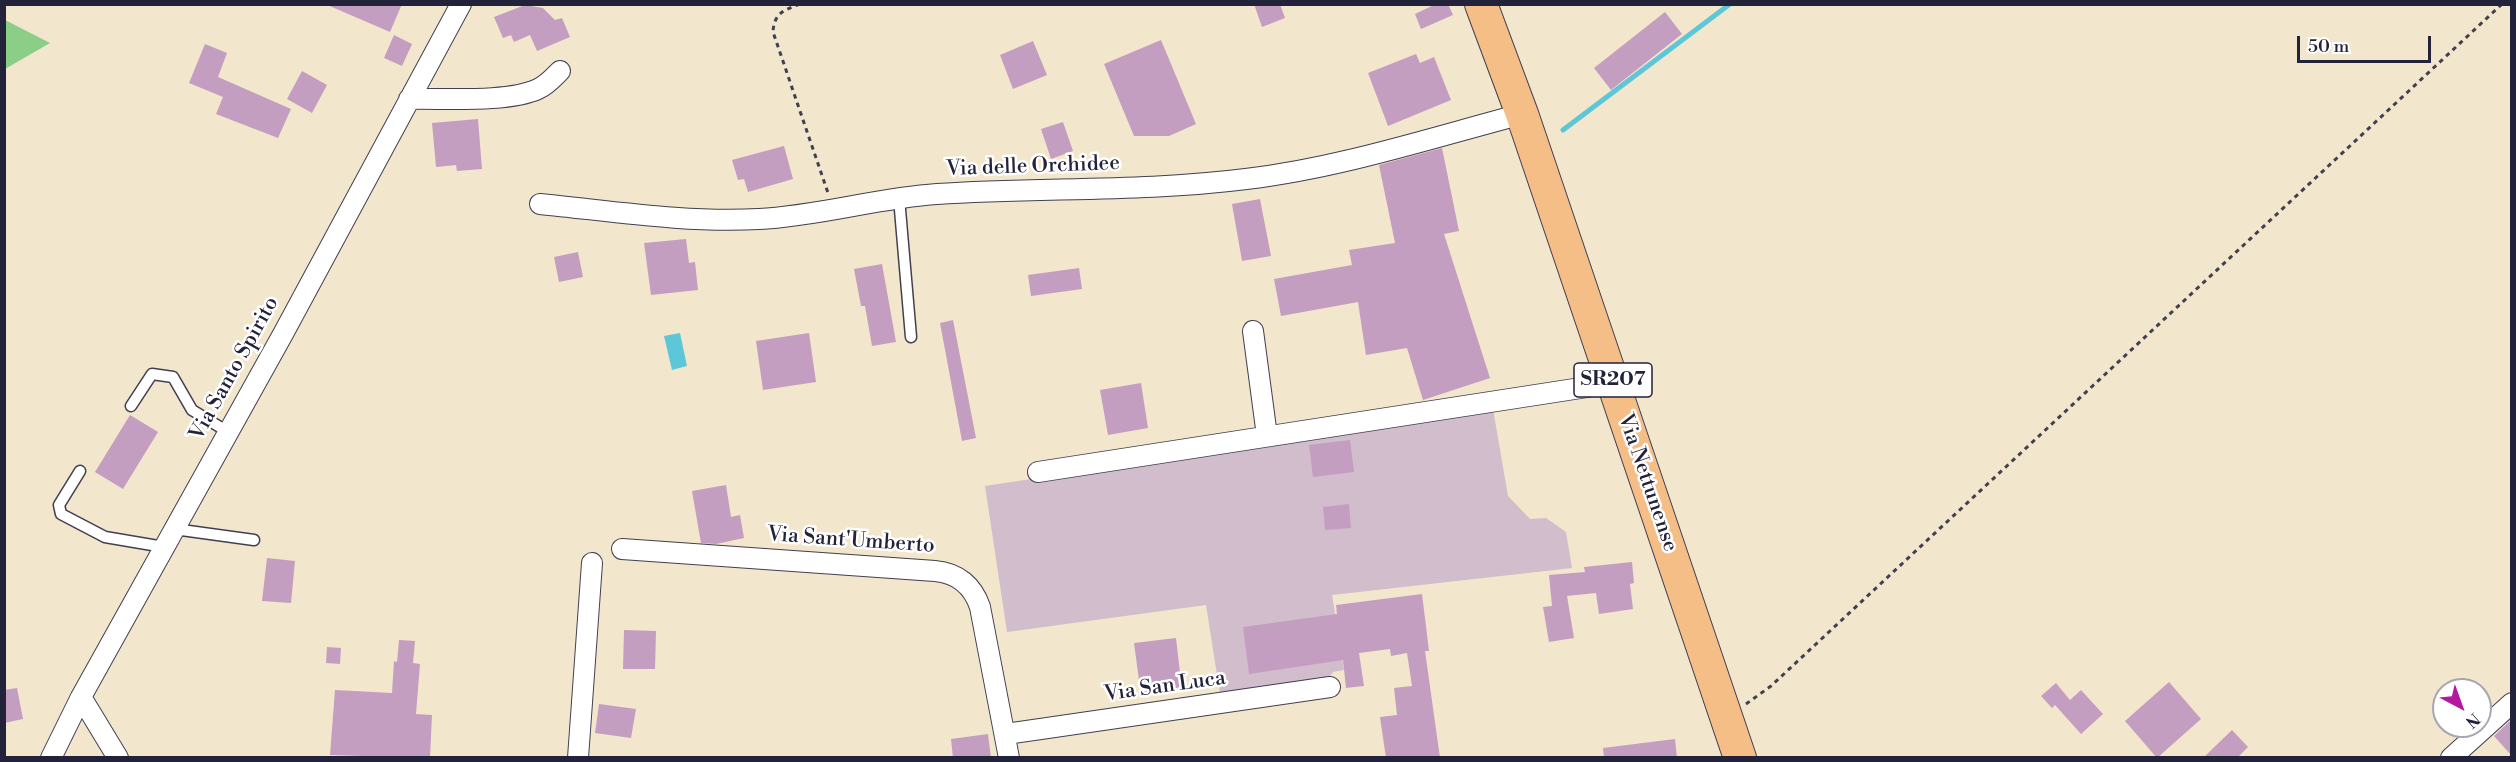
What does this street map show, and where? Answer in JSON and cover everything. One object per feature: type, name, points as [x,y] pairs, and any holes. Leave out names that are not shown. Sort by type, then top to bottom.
[{"type":"main road","name":"Via Nettunense","points":[[1482,4],[1522,114],[1740,758]]},
{"type":"street","name":"Via Santo Spirito","points":[[51,758],[81,697],[461,4]]},
{"type":"street","points":[[409,99],[489,97],[525,93],[544,86],[560,71]]},
{"type":"street","name":"Via delle Orchidee","points":[[540,204],[699,219],[762,219],[940,194],[1202,184],[1248,179],[1343,160],[1522,114]]},
{"type":"street","points":[[1253,331],[1267,436]]},
{"type":"street","points":[[1038,472],[1613,382]]},
{"type":"street","name":"Via Sant'Umberto","points":[[622,549],[935,571],[957,577],[971,589],[980,607],[1009,758]]},
{"type":"street","points":[[578,758],[592,563]]},
{"type":"street","name":"Via San Luca","points":[[1006,734],[1330,687]]},
{"type":"street","points":[[81,697],[118,758]]},
{"type":"street","points":[[2451,758],[2511,703]]},
{"type":"lane","points":[[899,198],[911,337]]},
{"type":"lane","points":[[131,406],[152,374],[173,377],[192,410],[228,432]]},
{"type":"lane","points":[[80,471],[59,505],[61,514],[105,537],[164,547]]},
{"type":"lane","points":[[174,529],[254,540]]},
{"type":"path","points":[[800,4],[782,10],[773,22],[772,32],[834,210]]},
{"type":"path","points":[[1726,712],[1748,703],[1771,686],[2502,4]]},
{"type":"shaded area","points":[[1493,409],[1508,496],[1530,519],[1546,518],[1566,532],[1572,568],[1332,595],[1344,670],[1333,672],[1327,680],[1220,694],[1206,605],[1007,632],[985,486]]},
{"type":"green space","points":[[5,20],[50,43],[5,69]]},
{"type":"water","points":[[680,333],[687,366],[672,370],[664,336]]},
{"type":"building","points":[[325,4],[402,4],[390,32]]},
{"type":"building","points":[[1254,4],[1280,4],[1285,18],[1262,27]]},
{"type":"building","points":[[1436,4],[1448,4],[1453,15],[1421,29],[1415,14]]},
{"type":"building","points":[[525,5],[543,8],[555,20],[562,18],[570,37],[537,51],[530,35],[514,42],[511,35],[503,38],[494,17]]},
{"type":"building","points":[[1665,12],[1682,34],[1611,90],[1594,68]]},
{"type":"building","points":[[394,35],[412,44],[402,66],[384,58]]},
{"type":"building","points":[[1161,40],[1196,124],[1169,136],[1134,136],[1104,64]]},
{"type":"building","points":[[1033,41],[1047,75],[1013,89],[1000,55]]},
{"type":"building","points":[[205,44],[227,53],[218,77],[291,109],[278,138],[216,114],[223,97],[189,83]]},
{"type":"building","points":[[1416,54],[1420,63],[1434,57],[1451,100],[1388,126],[1368,73]]},
{"type":"building","points":[[302,71],[327,85],[312,113],[287,99]]},
{"type":"building","points":[[478,119],[482,169],[457,171],[456,165],[436,167],[432,123]]},
{"type":"building","points":[[1063,122],[1073,151],[1051,159],[1041,129]]},
{"type":"building","points":[[784,146],[793,179],[748,192],[744,179],[738,180],[732,160]]},
{"type":"building","points":[[1442,148],[1459,231],[1444,234],[1490,378],[1423,400],[1407,348],[1366,355],[1358,302],[1281,316],[1274,279],[1352,265],[1349,250],[1395,243],[1379,165]]},
{"type":"building","points":[[1260,199],[1271,256],[1242,261],[1232,204]]},
{"type":"building","points":[[686,239],[689,263],[695,262],[698,290],[651,295],[644,243]]},
{"type":"building","points":[[578,252],[583,277],[559,282],[554,257]]},
{"type":"building","points":[[882,264],[896,342],[872,346],[865,306],[861,306],[854,269]]},
{"type":"building","points":[[1079,268],[1082,289],[1031,296],[1028,275]]},
{"type":"building","points":[[953,320],[976,438],[962,441],[940,323]]},
{"type":"building","points":[[809,333],[816,382],[763,390],[756,341]]},
{"type":"building","points":[[1141,383],[1148,428],[1108,435],[1100,390]]},
{"type":"building","points":[[130,415],[158,432],[123,489],[95,472]]},
{"type":"building","points":[[1350,440],[1354,472],[1313,477],[1309,445]]},
{"type":"building","points":[[726,485],[731,517],[740,515],[744,538],[716,544],[701,543],[692,491]]},
{"type":"building","points":[[1349,504],[1351,528],[1325,530],[1323,507]]},
{"type":"building","points":[[267,558],[295,561],[291,603],[262,601]]},
{"type":"building","points":[[1632,562],[1634,583],[1630,584],[1633,609],[1599,614],[1596,593],[1567,596],[1574,638],[1549,642],[1543,607],[1552,606],[1549,575],[1585,572],[1584,567]]},
{"type":"building","points":[[1422,594],[1429,651],[1425,651],[1440,758],[1386,758],[1380,717],[1397,715],[1394,688],[1412,686],[1407,653],[1391,656],[1390,649],[1359,653],[1364,686],[1346,688],[1343,660],[1249,674],[1243,627],[1337,614],[1336,605]]},
{"type":"building","points":[[624,630],[656,631],[655,669],[623,669]]},
{"type":"building","points":[[1176,638],[1182,690],[1141,695],[1134,643]]},
{"type":"building","points":[[399,640],[415,641],[413,663],[420,664],[416,714],[432,715],[430,758],[330,755],[335,690],[392,693],[394,661],[397,662]]},
{"type":"building","points":[[327,647],[341,648],[340,664],[326,663]]},
{"type":"building","points":[[2169,682],[2201,719],[2157,758],[2125,721]]},
{"type":"building","points":[[2056,683],[2070,700],[2081,690],[2103,714],[2081,734],[2055,705],[2052,708],[2041,696]]},
{"type":"building","points":[[17,688],[23,719],[4,723],[4,690]]},
{"type":"building","points":[[599,704],[636,709],[631,738],[595,733]]},
{"type":"building","points":[[2511,720],[2511,755],[2494,736]]},
{"type":"building","points":[[2232,730],[2248,747],[2237,758],[2203,758]]},
{"type":"building","points":[[988,734],[991,758],[953,758],[951,739]]},
{"type":"building","points":[[1675,739],[1677,758],[1604,758],[1603,748]]},
{"type":"waterway","points":[[1563,130],[1730,4]]}]
